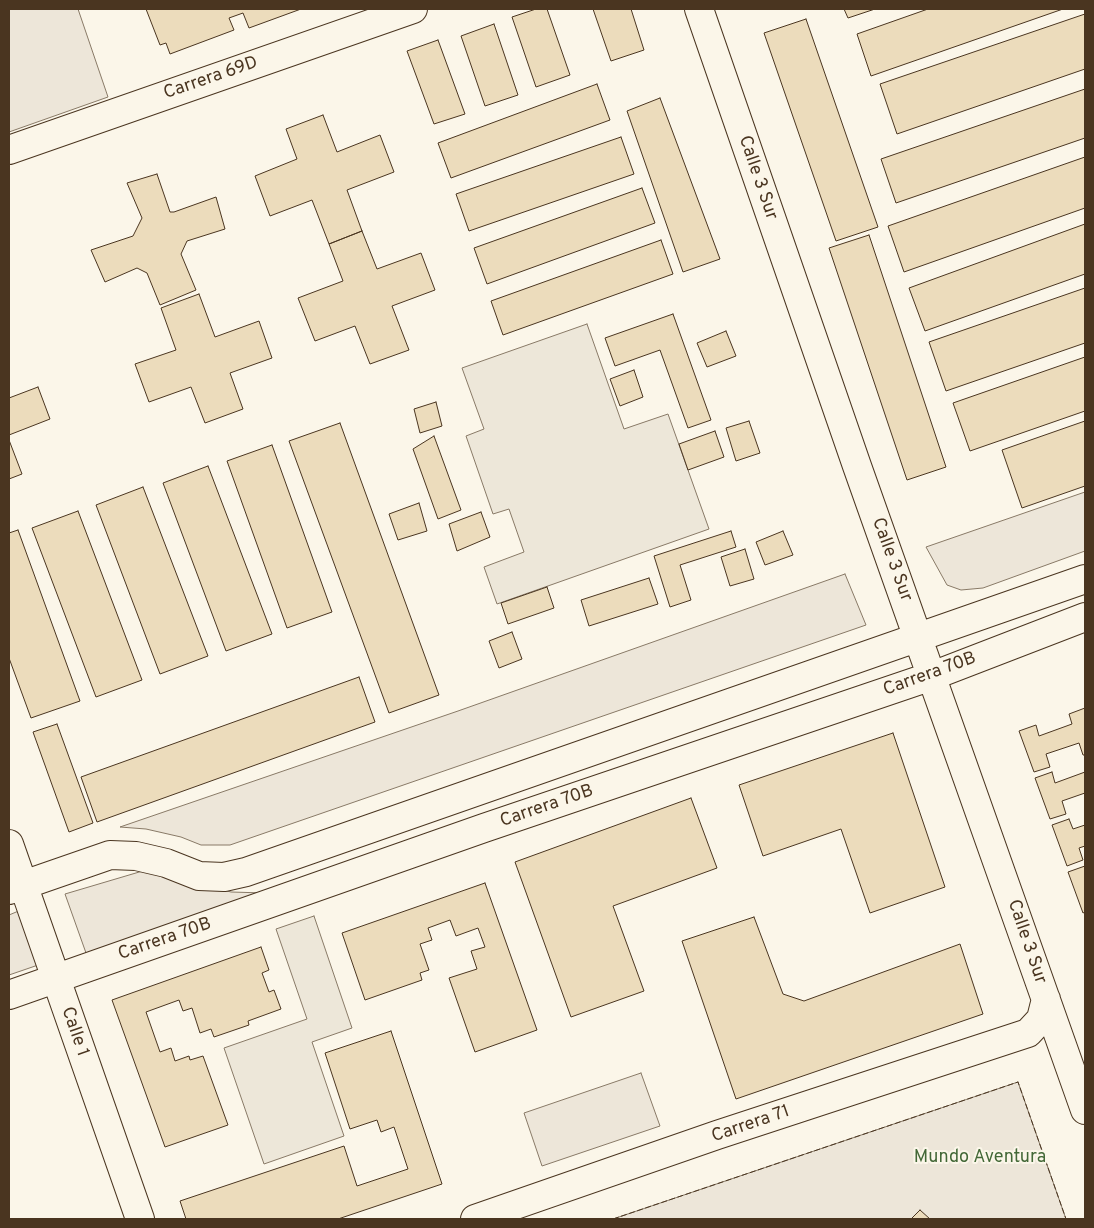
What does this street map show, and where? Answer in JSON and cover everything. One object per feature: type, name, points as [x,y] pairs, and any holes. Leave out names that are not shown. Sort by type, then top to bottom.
[{"type":"street","name":"Carrera 69D","points":[[9,150],[413,9]]},
{"type":"street","name":"Calle 3 Sur","points":[[699,9],[854,457],[1085,1110]]},
{"type":"street","points":[[16,887],[110,855],[136,856],[166,863],[199,876],[224,877],[246,872],[1085,579]]},
{"type":"street","name":"Carrera 70B","points":[[9,995],[494,825],[932,676],[1085,617]]},
{"type":"street","name":"Calle 1","points":[[9,844],[16,887],[56,978],[140,1219]]},
{"type":"street","points":[[1046,999],[1041,1019],[1028,1033],[1055,1044],[1066,1055]]},
{"type":"street","name":"Carrera 71","points":[[475,1219],[538,1209],[717,1135],[1028,1033]]},
{"type":"green space","points":[[9,9],[78,9],[108,97],[9,132]]},
{"type":"green space","points":[[1085,492],[1085,551],[983,588],[961,590],[947,585],[926,547]]},
{"type":"green space","points":[[845,574],[866,625],[230,845],[201,845],[181,837],[146,829],[120,827],[458,711]]},
{"type":"green space","points":[[146,870],[231,892],[265,893],[86,953],[65,894]]},
{"type":"green space","points":[[21,910],[44,963],[9,975],[9,915]]},
{"type":"green space","points":[[641,1073],[660,1126],[542,1166],[524,1113]]},
{"type":"green space","name":"Mundo Aventura","points":[[1018,1082],[1066,1219],[613,1219]]},
{"type":"shaded area","points":[[587,324],[624,429],[668,414],[709,529],[497,604],[484,567],[524,552],[509,509],[493,514],[466,436],[484,429],[462,368]]},
{"type":"shaded area","points":[[314,916],[352,1028],[312,1042],[344,1136],[264,1164],[224,1048],[307,1019],[276,929]]},
{"type":"building","points":[[146,9],[301,9],[249,28],[243,13],[229,18],[234,30],[170,54],[166,43],[160,45]]},
{"type":"building","points":[[536,9],[547,9],[570,75],[536,87],[512,17]]},
{"type":"building","points":[[593,9],[631,9],[644,50],[611,61]]},
{"type":"building","points":[[844,9],[875,9],[848,18]]},
{"type":"building","points":[[928,9],[1063,9],[871,76],[857,34]]},
{"type":"building","points":[[1085,14],[1085,69],[897,134],[880,84]]},
{"type":"building","points":[[806,19],[878,227],[836,241],[764,33]]},
{"type":"building","points":[[494,24],[518,95],[485,106],[461,36]]},
{"type":"building","points":[[438,40],[465,114],[434,124],[407,51]]},
{"type":"building","points":[[597,84],[610,120],[451,178],[438,143]]},
{"type":"building","points":[[1085,89],[1085,138],[896,203],[881,159]]},
{"type":"building","points":[[660,98],[720,259],[683,272],[627,111]]},
{"type":"building","points":[[323,115],[337,152],[380,135],[394,172],[347,190],[362,231],[329,244],[312,200],[270,216],[255,176],[297,159],[286,129]]},
{"type":"building","points":[[621,137],[634,174],[469,231],[456,194]]},
{"type":"building","points":[[1085,157],[1085,208],[904,272],[888,226]]},
{"type":"building","points":[[157,174],[170,212],[216,197],[225,229],[187,241],[181,254],[196,290],[160,305],[147,273],[137,268],[105,282],[91,250],[133,236],[142,218],[127,183]]},
{"type":"building","points":[[642,188],[655,223],[487,284],[474,248]]},
{"type":"building","points":[[1085,224],[1085,274],[925,331],[909,288]]},
{"type":"building","points":[[362,231],[377,269],[421,253],[435,290],[392,306],[409,350],[370,364],[355,326],[315,341],[298,298],[343,281],[329,244]]},
{"type":"building","points":[[869,235],[946,467],[907,480],[829,248]]},
{"type":"building","points":[[661,240],[673,274],[503,335],[491,301]]},
{"type":"building","points":[[1085,288],[1085,343],[946,391],[929,342]]},
{"type":"building","points":[[199,294],[215,337],[259,321],[272,358],[230,373],[243,409],[205,423],[191,387],[149,402],[135,364],[176,350],[161,308]]},
{"type":"building","points":[[673,314],[711,420],[688,428],[660,350],[615,366],[605,338]]},
{"type":"building","points":[[726,331],[736,356],[707,367],[697,343]]},
{"type":"building","points":[[1085,357],[1085,411],[970,451],[953,403]]},
{"type":"building","points":[[634,370],[643,397],[620,406],[610,379]]},
{"type":"building","points":[[38,387],[50,419],[9,435],[9,398]]},
{"type":"building","points":[[436,402],[442,426],[420,433],[414,409]]},
{"type":"building","points":[[749,421],[760,453],[736,461],[726,428]]},
{"type":"building","points":[[1085,421],[1085,486],[1022,508],[1002,450]]},
{"type":"building","points":[[340,423],[439,695],[389,713],[289,441]]},
{"type":"building","points":[[715,431],[724,457],[688,470],[679,444]]},
{"type":"building","points":[[434,436],[461,510],[438,519],[413,449]]},
{"type":"building","points":[[9,440],[22,474],[9,479]]},
{"type":"building","points":[[272,445],[332,612],[287,628],[227,461]]},
{"type":"building","points":[[208,466],[272,634],[226,651],[163,483]]},
{"type":"building","points":[[143,487],[208,656],[160,674],[96,505]]},
{"type":"building","points":[[419,503],[427,531],[398,540],[389,514]]},
{"type":"building","points":[[78,511],[142,680],[96,697],[32,528]]},
{"type":"building","points":[[481,512],[490,537],[457,551],[449,524]]},
{"type":"building","points":[[18,530],[80,701],[31,718],[9,658],[9,533]]},
{"type":"building","points":[[731,531],[736,547],[680,565],[691,600],[670,607],[654,556]]},
{"type":"building","points":[[783,531],[793,555],[765,565],[756,542]]},
{"type":"building","points":[[745,549],[754,579],[730,586],[721,557]]},
{"type":"building","points":[[649,578],[658,604],[589,626],[581,600]]},
{"type":"building","points":[[547,587],[554,608],[508,624],[501,603]]},
{"type":"building","points":[[512,632],[522,659],[499,668],[489,641]]},
{"type":"building","points":[[359,677],[375,722],[97,822],[81,777]]},
{"type":"building","points":[[1085,708],[1085,755],[1083,755],[1079,743],[1046,754],[1050,767],[1034,772],[1019,731],[1036,725],[1039,736],[1072,724],[1069,714]]},
{"type":"building","points":[[57,724],[93,823],[69,832],[33,732]]},
{"type":"building","points":[[893,733],[945,887],[870,913],[841,829],[763,856],[739,785]]},
{"type":"building","points":[[1052,772],[1055,783],[1085,772],[1085,793],[1062,801],[1066,814],[1050,819],[1035,778]]},
{"type":"building","points":[[691,798],[717,868],[613,906],[644,991],[571,1017],[515,862]]},
{"type":"building","points":[[1069,819],[1073,829],[1085,825],[1085,846],[1079,848],[1083,860],[1067,866],[1052,825]]},
{"type":"building","points":[[1085,866],[1085,912],[1083,913],[1068,872]]},
{"type":"building","points":[[485,883],[537,1030],[475,1052],[449,978],[477,969],[471,951],[485,947],[478,928],[456,936],[450,920],[428,928],[432,940],[420,944],[429,970],[420,973],[422,980],[365,1000],[342,933]]},
{"type":"building","points":[[754,917],[783,994],[804,1001],[960,944],[983,1014],[736,1099],[682,941]]},
{"type":"building","points":[[261,947],[269,970],[262,973],[269,992],[274,990],[281,1009],[248,1021],[249,1025],[214,1037],[211,1029],[200,1033],[192,1008],[183,1011],[179,1000],[146,1012],[160,1052],[171,1048],[175,1061],[189,1056],[190,1060],[203,1056],[228,1125],[165,1147],[112,1000]]},
{"type":"building","points":[[391,1031],[442,1184],[338,1219],[186,1219],[180,1201],[344,1146],[357,1186],[408,1169],[394,1127],[381,1132],[377,1120],[350,1129],[325,1053]]},
{"type":"building","points":[[920,1210],[930,1219],[911,1219]]},
{"type":"fence","points":[[613,1219],[1018,1082],[1066,1219]]}]
